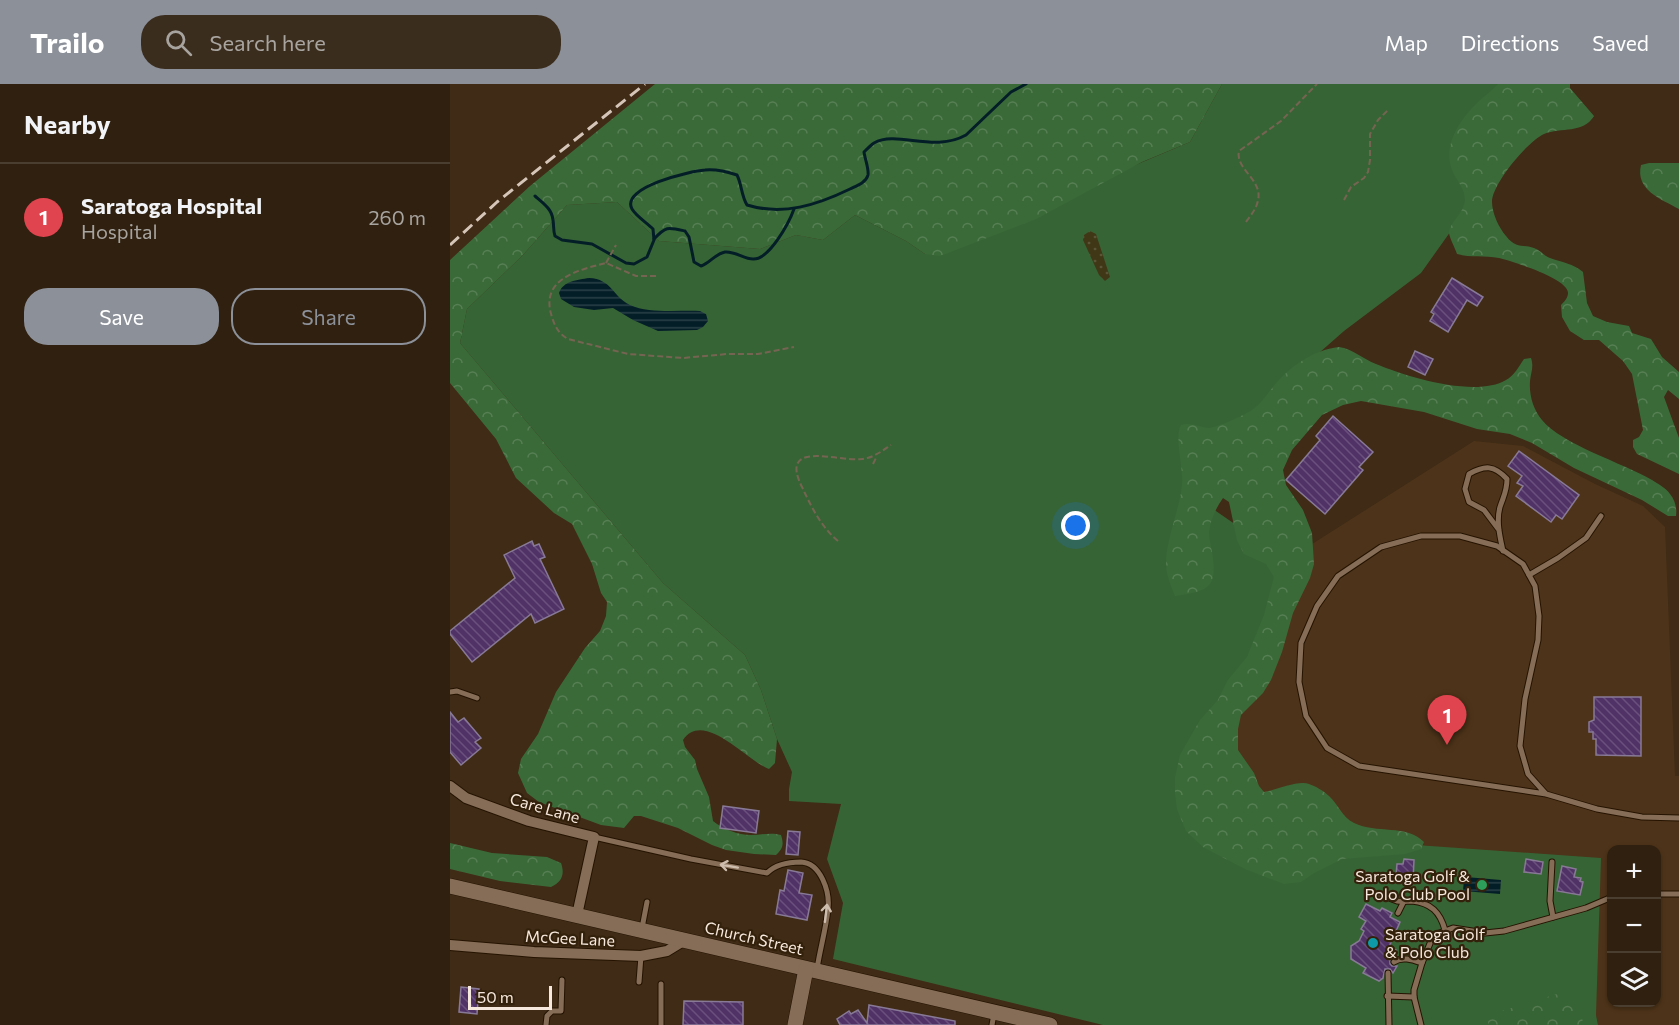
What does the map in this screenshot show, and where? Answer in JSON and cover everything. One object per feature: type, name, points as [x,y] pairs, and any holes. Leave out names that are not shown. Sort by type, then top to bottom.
[{"type":"main road","name":"Church Street","points":[[450,886],[811,970],[993,1019],[1050,1025]]},
{"type":"main road","points":[[795,1025],[811,970]]},
{"type":"street","name":"Care Lane","points":[[450,786],[465,798],[529,821],[594,837],[577,915]]},
{"type":"street","name":"McGee Lane","points":[[450,945],[534,952],[641,956],[667,951],[686,940]]},
{"type":"lane","points":[[1499,530],[1484,510],[1469,502],[1465,489],[1469,474],[1482,467],[1497,469],[1507,478],[1507,492],[1500,508],[1499,530],[1503,550]]},
{"type":"lane","points":[[1529,575],[1586,538],[1601,516]]},
{"type":"lane","points":[[1546,794],[1528,774],[1520,746],[1525,699],[1538,640],[1539,616],[1535,586],[1523,564],[1497,546],[1460,536],[1421,536],[1382,547],[1338,576],[1317,606],[1301,643],[1299,682],[1306,716],[1327,748],[1359,766],[1546,794],[1597,810],[1679,818]]},
{"type":"lane","points":[[450,692],[457,691],[477,698]]},
{"type":"lane","points":[[594,837],[767,873],[774,866],[791,863],[808,863],[817,868],[823,880],[828,907],[811,970]]},
{"type":"lane","points":[[1552,862],[1550,901],[1553,917]]},
{"type":"lane","points":[[1374,894],[1385,895],[1404,902],[1420,902],[1430,905],[1437,911],[1446,930]]},
{"type":"lane","points":[[1661,894],[1679,894]]},
{"type":"lane","points":[[1421,1025],[1414,997],[1422,963],[1431,941],[1437,934],[1446,930],[1462,929],[1485,933],[1504,930],[1586,908],[1607,899]]},
{"type":"lane","points":[[642,930],[647,902]]},
{"type":"lane","points":[[1398,913],[1404,902]]},
{"type":"lane","points":[[639,982],[641,956]]},
{"type":"lane","points":[[1394,962],[1398,959],[1405,959],[1422,963]]},
{"type":"lane","points":[[1388,973],[1389,1025]]},
{"type":"lane","points":[[546,1025],[547,1016],[552,1011],[561,1011],[562,980]]},
{"type":"lane","points":[[661,984],[661,1025]]},
{"type":"lane","points":[[1388,996],[1414,997]]},
{"type":"path","points":[[1246,222],[1256,206],[1259,192],[1253,178],[1239,158],[1239,151],[1281,121],[1317,84]]},
{"type":"path","points":[[1344,200],[1351,187],[1364,178],[1368,172],[1370,134],[1378,120],[1389,109]]},
{"type":"path","points":[[616,245],[606,263],[564,277],[555,284],[550,294],[550,314],[561,335],[568,339],[628,354],[683,358],[759,354],[794,347]]},
{"type":"path","points":[[606,263],[636,276],[656,276]]},
{"type":"path","points":[[838,541],[815,513],[795,470],[797,463],[802,457],[809,456],[846,460],[864,459],[878,454],[891,445]]},
{"type":"path","points":[[873,464],[878,454]]},
{"type":"shaded area","points":[[1474,441],[1523,446],[1643,506],[1665,527],[1675,776],[1679,776],[1679,1025],[1598,1025],[1596,1015],[1331,839],[1233,807],[1223,722],[1287,560]]},
{"type":"green space","points":[[655,84],[1222,84],[1190,142],[1142,162],[1036,219],[940,256],[925,254],[906,241],[855,215],[823,240],[796,235],[760,249],[659,241],[617,202],[567,205],[523,255],[467,309],[460,343],[663,583],[745,655],[761,690],[777,739],[775,763],[769,769],[726,740],[702,730],[692,732],[683,740],[685,747],[695,760],[709,797],[713,821],[741,834],[781,835],[782,846],[776,855],[726,850],[678,828],[641,816],[634,816],[624,828],[601,825],[539,802],[527,793],[518,773],[521,759],[538,734],[556,692],[585,648],[600,631],[606,616],[607,602],[601,593],[592,564],[572,524],[554,513],[516,478],[496,439],[450,383],[450,260],[530,186]]},
{"type":"green space","name":"Saratoga Golf & Polo Club","points":[[1222,84],[1510,84],[1468,207],[1421,273],[1344,331],[1294,375],[1213,509],[1287,560],[1217,769],[1331,839],[1601,858],[1596,1015],[1598,1025],[1103,1025],[833,959],[843,903],[827,859],[841,804],[789,801],[792,772],[777,739],[761,690],[745,655],[663,583],[460,343],[467,309],[523,255],[567,205],[617,202],[659,241],[760,249],[796,235],[823,240],[855,215],[906,241],[925,254],[1190,142]]},
{"type":"green space","points":[[1498,84],[1570,84],[1570,88],[1594,116],[1578,128],[1544,134],[1529,145],[1504,174],[1498,185],[1492,202],[1493,211],[1501,229],[1513,243],[1534,248],[1548,257],[1572,265],[1583,272],[1587,303],[1593,316],[1607,322],[1629,326],[1632,333],[1651,339],[1662,357],[1679,372],[1679,399],[1668,390],[1664,397],[1679,438],[1679,474],[1637,454],[1633,447],[1633,440],[1639,437],[1643,430],[1632,374],[1623,361],[1599,340],[1584,340],[1570,331],[1562,317],[1561,305],[1568,295],[1566,288],[1539,271],[1499,258],[1457,254],[1449,233],[1465,200],[1449,158],[1452,140],[1460,123]]},
{"type":"green space","points":[[1679,163],[1679,209],[1651,193],[1642,181],[1641,165]]},
{"type":"green space","points":[[1339,347],[1405,375],[1441,384],[1477,387],[1493,385],[1506,380],[1524,359],[1531,358],[1531,397],[1542,420],[1563,437],[1662,486],[1673,499],[1676,516],[1668,516],[1642,500],[1510,434],[1477,429],[1424,412],[1361,401],[1343,405],[1322,415],[1292,450],[1283,470],[1286,485],[1303,510],[1312,533],[1314,564],[1310,578],[1293,613],[1271,680],[1263,693],[1241,715],[1238,750],[1264,792],[1293,784],[1309,784],[1327,794],[1354,823],[1409,833],[1424,842],[1421,849],[1405,854],[1342,859],[1301,882],[1284,884],[1245,869],[1203,847],[1186,831],[1177,809],[1175,778],[1180,755],[1200,720],[1218,700],[1228,680],[1247,657],[1264,615],[1274,577],[1266,564],[1244,554],[1237,540],[1229,502],[1223,498],[1214,514],[1209,533],[1214,564],[1212,580],[1203,589],[1175,596],[1166,563],[1182,485],[1178,437],[1181,425],[1191,424],[1212,428],[1244,415],[1258,405],[1294,366],[1320,352]]},
{"type":"green space","points":[[450,843],[492,853],[547,857],[561,863],[562,877],[551,887],[500,881],[450,869]]},
{"type":"green space","points":[[1573,989],[1584,1025],[1489,1025],[1486,1016]]},
{"type":"sand","points":[[1090,231],[1096,234],[1110,277],[1105,281],[1099,275],[1083,240],[1084,235]]},
{"type":"water","points":[[589,278],[603,281],[624,301],[638,308],[655,311],[700,311],[706,314],[708,321],[697,330],[658,331],[613,308],[594,310],[574,307],[561,299],[559,293],[564,286]]},
{"type":"water","name":"Saratoga Golf & Polo Club Pool","points":[[1466,877],[1501,880],[1500,894],[1463,891]]},
{"type":"building","points":[[1452,278],[1483,297],[1477,306],[1467,300],[1448,332],[1430,321],[1434,314],[1431,312]]},
{"type":"building","points":[[1415,351],[1433,359],[1425,375],[1408,367]]},
{"type":"building","points":[[1333,416],[1373,452],[1359,467],[1363,470],[1325,514],[1286,480],[1320,440],[1316,436]]},
{"type":"building","points":[[1519,451],[1579,495],[1562,519],[1556,515],[1551,522],[1516,496],[1523,486],[1517,483],[1522,476],[1508,466]]},
{"type":"building","points":[[532,541],[534,546],[539,544],[545,557],[540,559],[564,609],[535,623],[531,614],[472,662],[450,631],[515,578],[504,555]]},
{"type":"building","points":[[1594,697],[1641,697],[1641,756],[1596,755],[1596,739],[1593,739],[1593,732],[1589,732],[1589,722],[1594,720]]},
{"type":"building","points":[[450,712],[458,722],[464,718],[481,738],[475,742],[481,748],[461,765],[450,752]]},
{"type":"building","points":[[723,806],[759,811],[756,833],[720,828]]},
{"type":"building","points":[[788,831],[800,832],[798,855],[786,854]]},
{"type":"building","points":[[1404,859],[1414,860],[1413,881],[1404,881],[1404,876],[1396,876],[1397,864],[1403,864]]},
{"type":"building","points":[[1526,859],[1543,862],[1541,874],[1524,872]]},
{"type":"building","points":[[1562,866],[1576,869],[1574,877],[1581,878],[1580,881],[1583,882],[1580,895],[1557,891]]},
{"type":"building","points":[[788,870],[803,873],[799,893],[812,895],[807,920],[776,914],[780,890],[784,891]]},
{"type":"building","name":"Saratoga Golf & Polo Club","points":[[1366,904],[1380,911],[1382,908],[1392,913],[1390,917],[1400,922],[1389,947],[1396,950],[1396,955],[1390,959],[1390,964],[1397,966],[1393,973],[1390,969],[1385,969],[1383,978],[1379,981],[1363,973],[1366,968],[1351,959],[1351,946],[1359,941],[1364,931],[1361,929],[1366,921],[1359,917]]},
{"type":"building","points":[[461,987],[479,989],[477,1014],[459,1012]]},
{"type":"building","points":[[684,1001],[743,1002],[743,1025],[683,1025]]},
{"type":"building","points":[[869,1005],[955,1021],[955,1025],[840,1025],[837,1019],[849,1011],[851,1014],[858,1010],[867,1023]]},
{"type":"waterway","points":[[535,196],[547,206],[551,213],[555,236],[562,240],[592,244],[626,263],[634,264],[647,257],[654,240],[653,229],[632,209],[631,201],[646,187],[686,173],[717,170],[737,175],[747,205],[787,209],[812,204],[838,195],[865,180],[868,173],[864,152],[874,143],[894,139],[929,142],[954,140],[966,135],[1011,92],[1026,84]]},
{"type":"waterway","points":[[654,239],[668,229],[685,231],[689,237],[694,262],[701,266],[725,252],[750,259],[759,258],[778,240],[794,209]]},
{"type":"railway","points":[[450,245],[497,202],[645,84]]},
{"type":"place","name":"Saratoga Hospital","points":[[1447,745]]},
{"type":"place","name":"Saratoga Golf & Polo Club Pool","points":[[1482,885]]},
{"type":"place","name":"Saratoga Golf & Polo Club","points":[[1373,943]]}]
